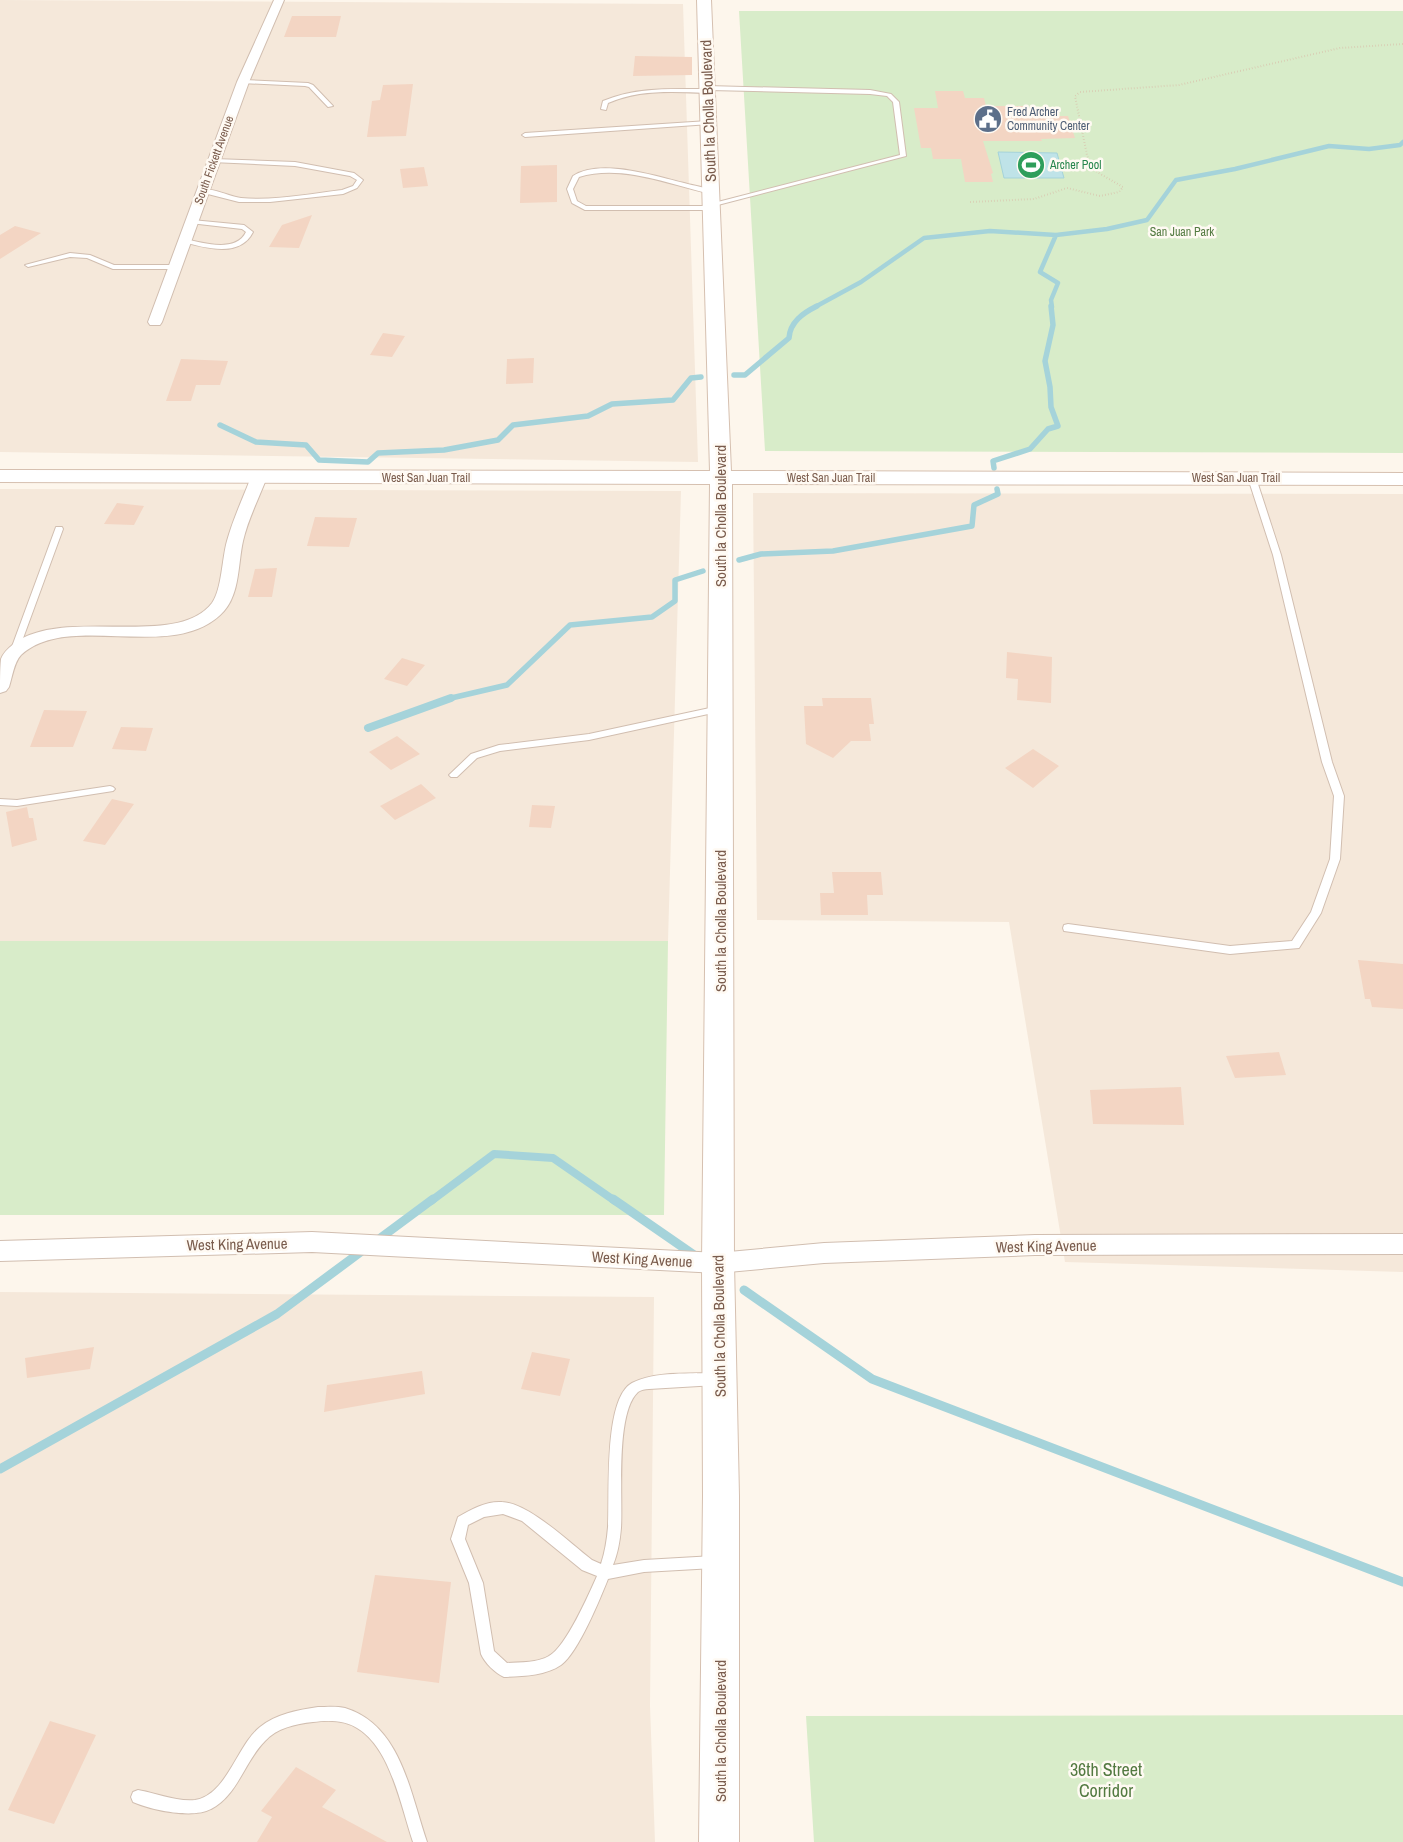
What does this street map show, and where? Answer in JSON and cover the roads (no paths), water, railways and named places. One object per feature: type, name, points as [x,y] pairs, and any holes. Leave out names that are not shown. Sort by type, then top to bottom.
[{"type":"main road","name":"South la Cholla Boulevard","points":[[704,0],[721,478],[718,1263],[720,1378],[719,1842]]},
{"type":"main road","name":"West San Juan Trail","points":[[0,476],[1403,479]]},
{"type":"street","name":"South Fickett Avenue","points":[[155,322],[243,82],[279,0]]},
{"type":"street","points":[[0,687],[14,652],[32,638],[52,633],[170,630],[204,622],[219,606],[227,582],[236,540],[259,478]]},
{"type":"street","name":"West King Avenue","points":[[0,1251],[312,1242],[718,1263],[824,1253],[1035,1245],[1403,1244]]},
{"type":"lane","points":[[243,82],[306,84],[311,86],[330,106]]},
{"type":"lane","points":[[604,109],[605,102],[620,94],[637,91],[708,89],[870,92],[889,95],[896,102],[903,156],[712,202],[585,208],[574,202],[570,189],[576,176],[585,172],[603,170],[628,173],[712,202]]},
{"type":"lane","points":[[525,135],[708,123]]},
{"type":"lane","points":[[202,192],[216,193],[239,200],[270,200],[343,192],[355,187],[360,180],[352,174],[295,164],[214,161]]},
{"type":"lane","points":[[185,241],[211,246],[230,247],[243,243],[250,235],[250,232],[244,227],[192,222]]},
{"type":"lane","points":[[28,265],[70,255],[88,256],[113,267],[175,267]]},
{"type":"lane","points":[[1068,928],[1230,950],[1295,944],[1316,913],[1336,859],[1339,796],[1328,762],[1279,564],[1252,478]]},
{"type":"lane","points":[[14,652],[59,528]]},
{"type":"lane","points":[[454,775],[474,756],[499,748],[589,738],[720,709]]},
{"type":"lane","points":[[0,802],[17,802],[110,789]]},
{"type":"lane","points":[[720,1378],[663,1381],[636,1386],[625,1396],[619,1418],[613,1541],[606,1573],[577,1631],[557,1660],[530,1668],[504,1670],[488,1654],[476,1583],[458,1540],[463,1522],[482,1512],[503,1508],[519,1513],[534,1522],[587,1565],[606,1573],[644,1566],[720,1562]]},
{"type":"lane","points":[[138,1797],[194,1807],[211,1801],[224,1789],[260,1736],[275,1725],[293,1718],[329,1712],[370,1726],[382,1741],[400,1778],[420,1842]]},
{"type":"water","name":"Archer Pool","points":[[998,152],[1057,153],[1064,178],[1004,178]]},
{"type":"waterway","points":[[1056,235],[1107,229],[1147,220],[1176,180],[1235,169],[1329,146],[1369,149],[1400,145],[1403,142]]},
{"type":"waterway","points":[[815,307],[861,282],[924,238],[990,231],[1056,235]]},
{"type":"waterway","points":[[1052,307],[1051,300],[1058,283],[1040,272],[1056,235]]},
{"type":"waterway","points":[[734,375],[745,375],[789,338],[792,327],[798,319],[817,306]]},
{"type":"waterway","points":[[994,468],[993,461],[1030,449],[1048,429],[1058,426],[1051,407],[1050,387],[1045,361],[1053,325],[1051,306]]},
{"type":"waterway","points":[[220,425],[256,442],[306,445],[319,460],[368,462],[378,453],[444,450],[498,440],[513,425],[588,416],[612,404],[673,400],[691,378],[701,377]]},
{"type":"waterway","points":[[739,560],[761,554],[833,551],[972,526],[974,505],[998,494],[997,489]]},
{"type":"waterway","points":[[450,698],[507,685],[570,625],[652,617],[675,601],[675,580],[703,571]]},
{"type":"waterway","points":[[368,728],[450,698]]},
{"type":"waterway","points":[[431,1201],[494,1154],[553,1158],[615,1201]]},
{"type":"waterway","points":[[375,1242],[433,1199]]},
{"type":"waterway","points":[[613,1199],[694,1255]]},
{"type":"waterway","points":[[0,1469],[277,1314],[366,1248]]},
{"type":"waterway","points":[[744,1290],[872,1379],[1403,1582]]},
{"type":"place","name":"Fred Archer Community Center","points":[[988,119]]},
{"type":"place","name":"Archer Pool","points":[[1031,165]]},
{"type":"park label","name":"San Juan Park","points":[[1182,232]]},
{"type":"park label","name":"36th Street Corridor","points":[[1106,1779]]}]
